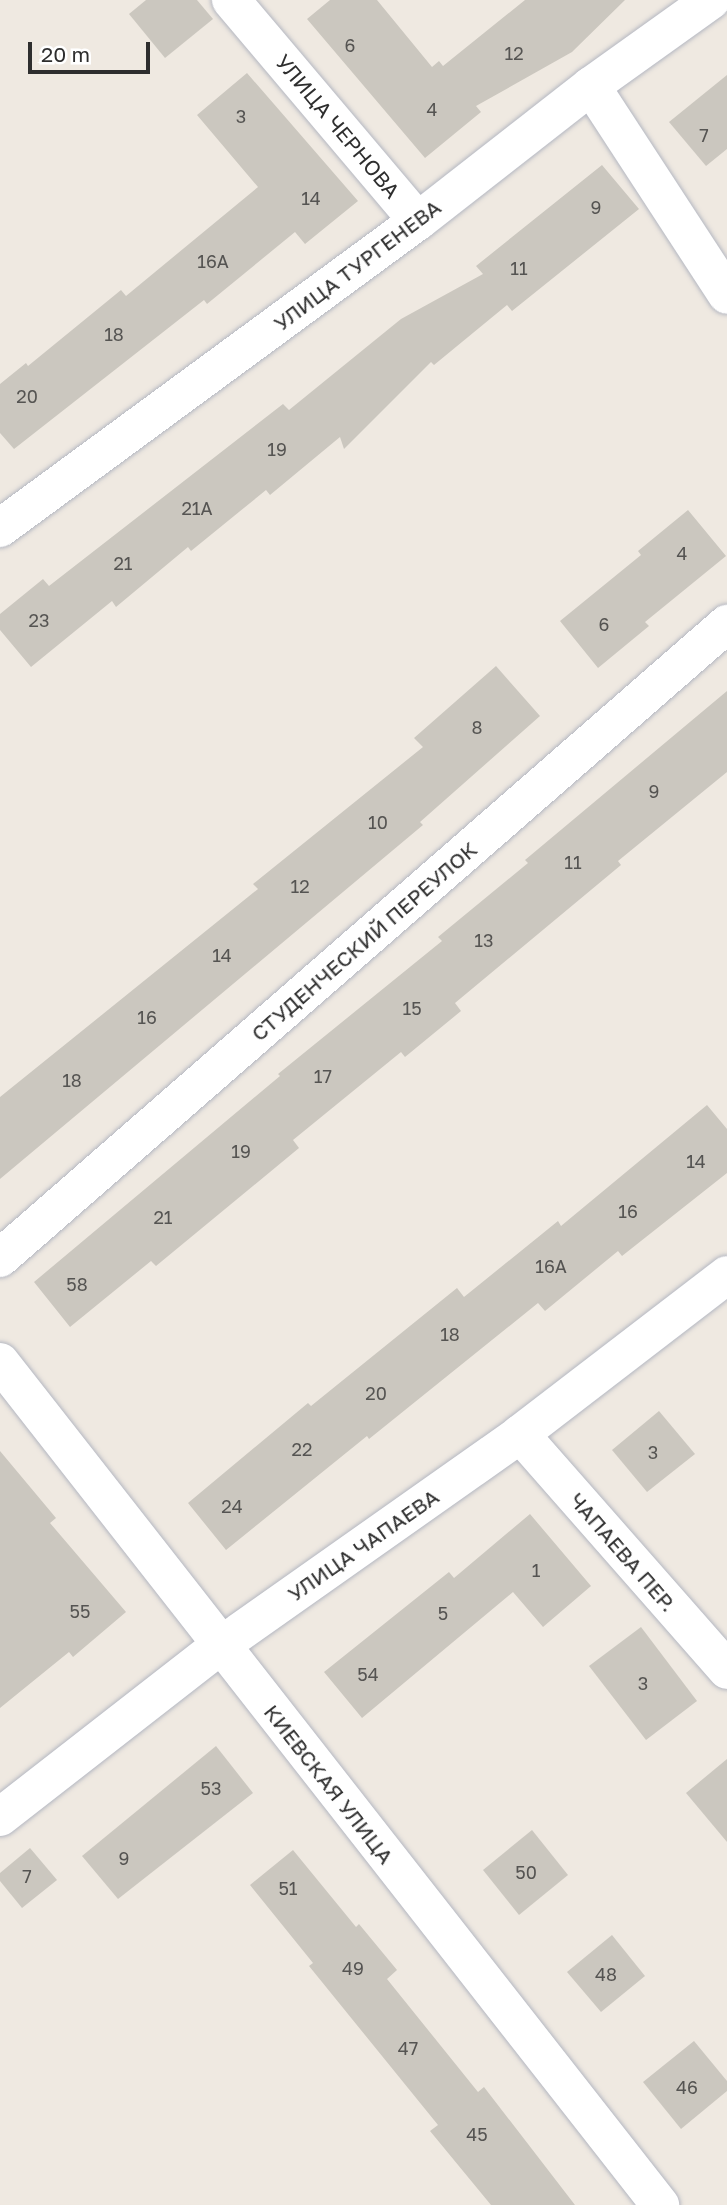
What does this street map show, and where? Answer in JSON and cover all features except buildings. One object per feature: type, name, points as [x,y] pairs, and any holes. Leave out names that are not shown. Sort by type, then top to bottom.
[{"type":"street","name":"УЛИЦА ЧЕРНОВА","points":[[231,0],[418,221]]},
{"type":"street","name":"УЛИЦА ТУРГЕНЕВА","points":[[0,528],[418,221],[591,86],[706,2]]},
{"type":"street","points":[[591,86],[727,295]]},
{"type":"street","name":"СТУДЕНЧЕСКИЙ ПЕРЕУЛОК","points":[[0,1258],[727,624]]},
{"type":"street","name":"УЛИЦА ЧАПАЕВА","points":[[0,1817],[220,1646],[520,1434],[727,1275]]},
{"type":"street","name":"КИЕВСКАЯ УЛИЦА","points":[[0,1362],[660,2205]]},
{"type":"street","name":"ЧАПАЕВА ПЕР.","points":[[520,1434],[727,1670]]}]
